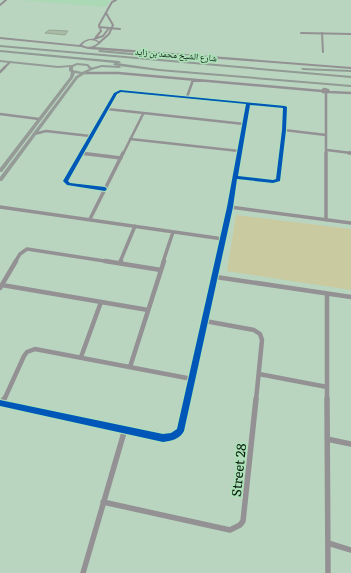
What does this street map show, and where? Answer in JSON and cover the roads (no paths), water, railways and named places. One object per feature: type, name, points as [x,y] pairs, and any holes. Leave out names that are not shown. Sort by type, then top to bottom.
[{"type":"highway","points":[[0,42],[157,55],[191,60]]},
{"type":"highway","name":"شارع الشيخ محمد بن زايد","points":[[0,46],[351,77]]},
{"type":"highway","name":"شارع الشيخ محمد بن زايد","points":[[0,51],[351,82]]},
{"type":"highway","points":[[22,53],[70,61],[74,66]]},
{"type":"highway","points":[[89,54],[104,53],[351,71]]},
{"type":"highway","points":[[85,59],[159,70]]},
{"type":"highway","points":[[90,70],[102,66],[351,86]]},
{"type":"highway","points":[[267,79],[351,89]]},
{"type":"main road","points":[[0,61],[58,66],[86,64],[90,66],[90,70],[77,77],[0,180]]},
{"type":"main road","points":[[58,66],[72,71],[85,73]]},
{"type":"main road","points":[[0,171],[72,77],[74,66]]},
{"type":"main road","points":[[58,94],[60,95],[59,100]]},
{"type":"street","points":[[0,5],[6,0]]},
{"type":"street","points":[[95,38],[101,31],[99,25],[112,2],[116,0]]},
{"type":"street","points":[[92,48],[100,43],[110,33],[112,28],[113,22],[106,13]]},
{"type":"street","points":[[99,27],[120,28]]},
{"type":"street","points":[[70,44],[101,37],[109,28]]},
{"type":"street","points":[[301,33],[351,34]]},
{"type":"street","points":[[322,33],[323,52]]},
{"type":"street","points":[[0,38],[70,44],[92,48],[110,48],[351,71]]},
{"type":"street","points":[[95,38],[100,43],[110,48]]},
{"type":"street","points":[[81,46],[82,42]]},
{"type":"street","points":[[0,72],[10,62]]},
{"type":"street","points":[[90,70],[96,73]]},
{"type":"street","points":[[85,73],[118,73],[351,94]]},
{"type":"street","points":[[187,97],[193,80]]},
{"type":"street","points":[[105,189],[69,184],[65,182],[65,179],[116,93],[121,91],[284,107],[284,130],[278,180],[271,182],[236,177]]},
{"type":"street","points":[[326,220],[326,135],[328,92]]},
{"type":"street","points":[[192,379],[39,349],[31,350],[24,356],[1,403],[163,438],[170,438],[180,431],[216,276],[236,177],[239,151],[248,103]]},
{"type":"street","points":[[107,110],[244,124]]},
{"type":"street","points":[[0,114],[39,119]]},
{"type":"street","points":[[90,219],[143,114]]},
{"type":"street","points":[[40,126],[46,131]]},
{"type":"street","points":[[284,130],[326,135]]},
{"type":"street","points":[[34,134],[46,131],[90,136]]},
{"type":"street","points":[[130,139],[239,151]]},
{"type":"street","points":[[327,150],[351,153]]},
{"type":"street","points":[[80,153],[121,158]]},
{"type":"street","points":[[0,207],[223,239]]},
{"type":"street","points":[[230,207],[351,223]]},
{"type":"street","points":[[120,263],[135,226]]},
{"type":"street","points":[[130,367],[173,232]]},
{"type":"street","points":[[148,310],[1,286],[20,254],[27,249],[161,270]]},
{"type":"street","points":[[216,276],[351,297]]},
{"type":"street","points":[[327,294],[328,573]]},
{"type":"street","points":[[81,357],[101,302]]},
{"type":"street","name":"Street 28","points":[[103,502],[224,529],[230,530],[240,525],[244,515],[262,340],[260,334],[254,330],[205,321]]},
{"type":"street","points":[[259,374],[327,387]]},
{"type":"street","points":[[83,573],[125,429]]},
{"type":"street","points":[[327,439],[351,444]]},
{"type":"street","points":[[328,543],[351,550]]}]
